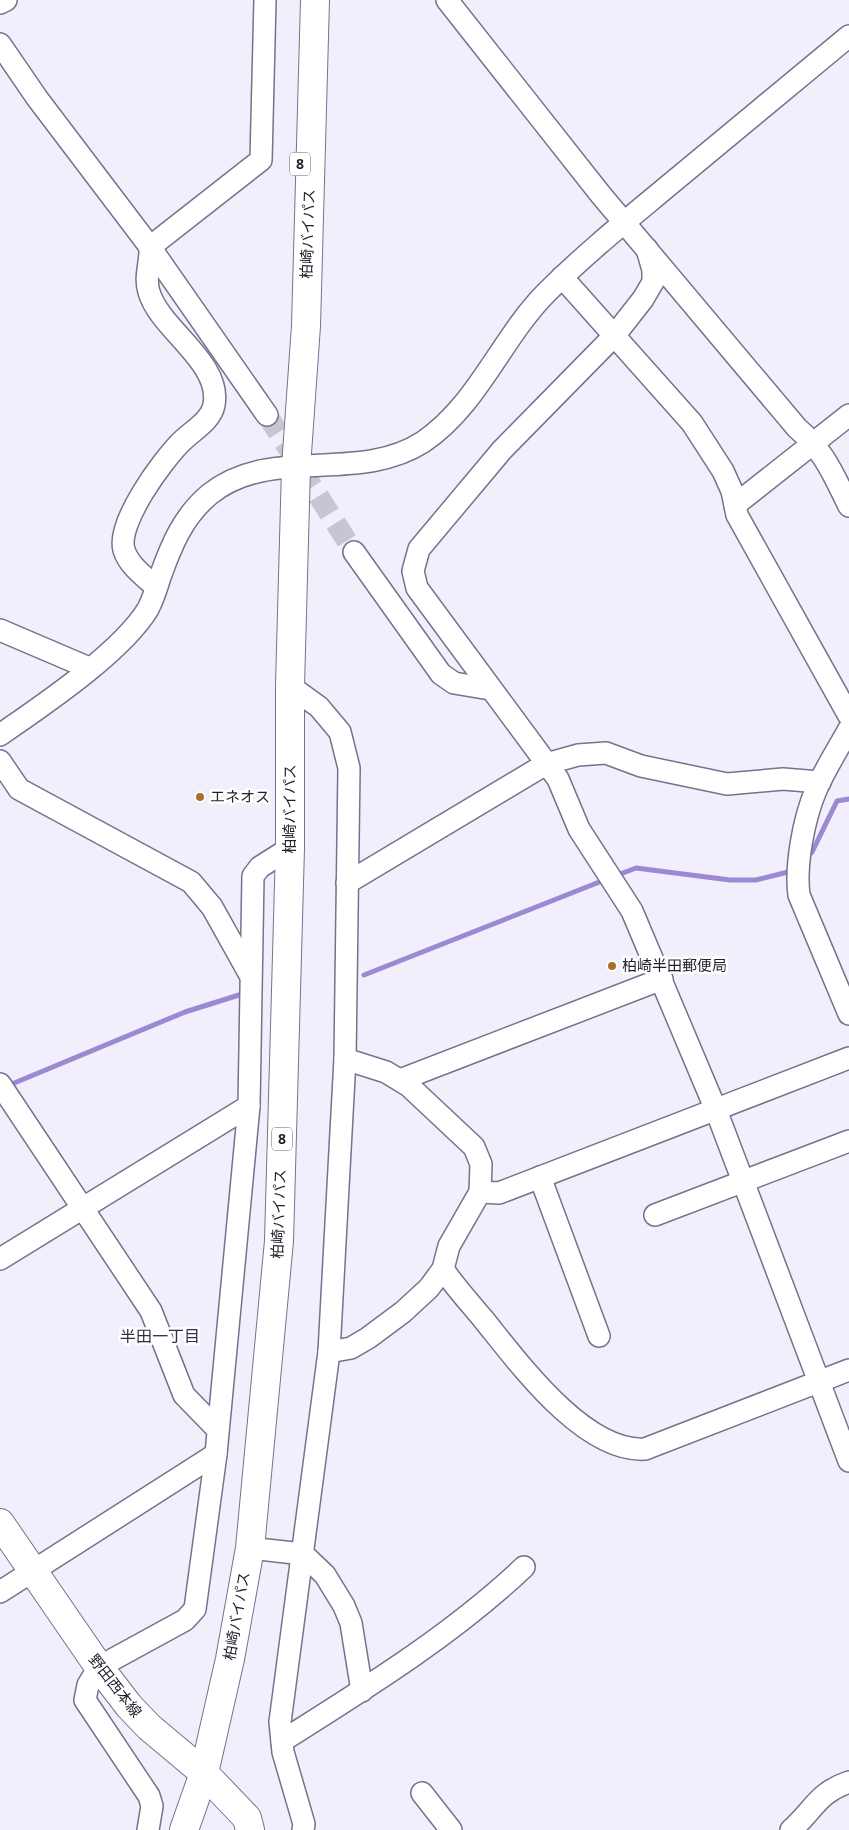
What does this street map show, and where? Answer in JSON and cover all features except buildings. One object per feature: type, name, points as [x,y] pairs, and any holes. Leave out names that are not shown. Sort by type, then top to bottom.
[{"type":"main road","name":"柏崎バイパス","points":[[301,327],[303,0]]},
{"type":"main road","name":"柏崎バイパス","points":[[184,1830],[204,1773],[230,1659],[250,1548],[279,1242],[290,848],[290,686],[296,467],[316,0]]},
{"type":"main road","name":"野田西本線","points":[[0,1523],[99,1667],[149,1727],[204,1773],[247,1818],[250,1830]]},
{"type":"street","points":[[0,3],[6,0]]},
{"type":"street","points":[[150,247],[262,160],[265,0]]},
{"type":"street","points":[[447,0],[647,249],[797,428],[815,443],[827,460],[849,506]]},
{"type":"street","points":[[0,735],[89,668],[132,628],[148,608],[180,528],[208,495],[227,482],[251,472],[366,461],[400,453],[421,443],[439,430],[465,404],[507,341],[543,295],[562,277],[625,222],[847,43]]},
{"type":"street","points":[[0,44],[43,105],[150,247],[267,415]]},
{"type":"street","points":[[150,247],[151,260],[146,278],[149,294],[164,317],[202,364],[213,386],[214,406],[202,425],[182,440],[155,471],[138,501],[127,529],[124,549],[132,564],[156,587]]},
{"type":"street","points":[[647,249],[653,270],[653,282],[644,299],[614,336],[502,450],[419,549],[413,571],[417,588],[558,779],[579,829],[632,910],[716,1110],[849,1461]]},
{"type":"street","points":[[562,277],[692,423],[723,471],[732,492],[734,505],[750,538],[849,716]]},
{"type":"street","points":[[734,505],[849,416]]},
{"type":"street","points":[[354,552],[441,674],[454,683],[490,689]]},
{"type":"street","points":[[0,630],[89,668]]},
{"type":"street","points":[[290,686],[319,707],[340,732],[349,768],[345,1060],[329,1352],[280,1722],[283,1752],[304,1824],[303,1830]]},
{"type":"street","points":[[849,729],[820,782],[810,805],[796,875],[798,888],[849,1014]]},
{"type":"street","points":[[347,883],[546,764],[578,755],[606,753],[640,766],[727,784],[783,779],[820,782]]},
{"type":"street","points":[[0,760],[19,789],[191,882],[212,907],[250,975]]},
{"type":"street","points":[[148,1830],[152,1806],[149,1796],[85,1700],[88,1686],[99,1667],[185,1620],[195,1609],[216,1454],[249,1106],[253,876],[260,867],[290,848]]},
{"type":"street","points":[[400,1080],[662,979]]},
{"type":"street","points":[[480,1192],[499,1193],[849,1058]]},
{"type":"street","points":[[329,1352],[351,1348],[368,1338],[403,1312],[429,1288],[443,1270],[449,1246],[480,1192],[481,1164],[474,1147],[409,1086],[386,1072],[345,1060]]},
{"type":"street","points":[[6,1093],[151,1311],[184,1395],[218,1430]]},
{"type":"street","points":[[0,1259],[249,1106]]},
{"type":"street","points":[[655,1215],[849,1141]]},
{"type":"street","points":[[540,1177],[599,1336]]},
{"type":"street","points":[[443,1270],[549,1398],[586,1428],[618,1445],[645,1449],[849,1370]]},
{"type":"street","points":[[0,1592],[216,1454]]},
{"type":"street","points":[[250,1548],[303,1554],[325,1575],[344,1606],[351,1623],[362,1691]]},
{"type":"street","points":[[282,1741],[362,1691],[454,1625],[524,1567]]},
{"type":"street","points":[[791,1830],[823,1795],[833,1788],[849,1782]]},
{"type":"street","points":[[422,1793],[451,1830]]},
{"type":"waterway","points":[[806,857],[812,852],[837,801],[849,799]]},
{"type":"waterway","points":[[615,876],[636,868],[730,880],[756,880],[788,872],[792,869]]},
{"type":"waterway","points":[[364,975],[607,879]]},
{"type":"waterway","points":[[7,1086],[185,1012],[239,995]]},
{"type":"tunnel","points":[[267,415],[354,552]]},
{"type":"place","name":"エネオス","points":[[200,797]]},
{"type":"place","name":"柏崎半田郵便局","points":[[612,966]]},
{"type":"district","name":"半田一丁目","points":[[160,1336]]}]
